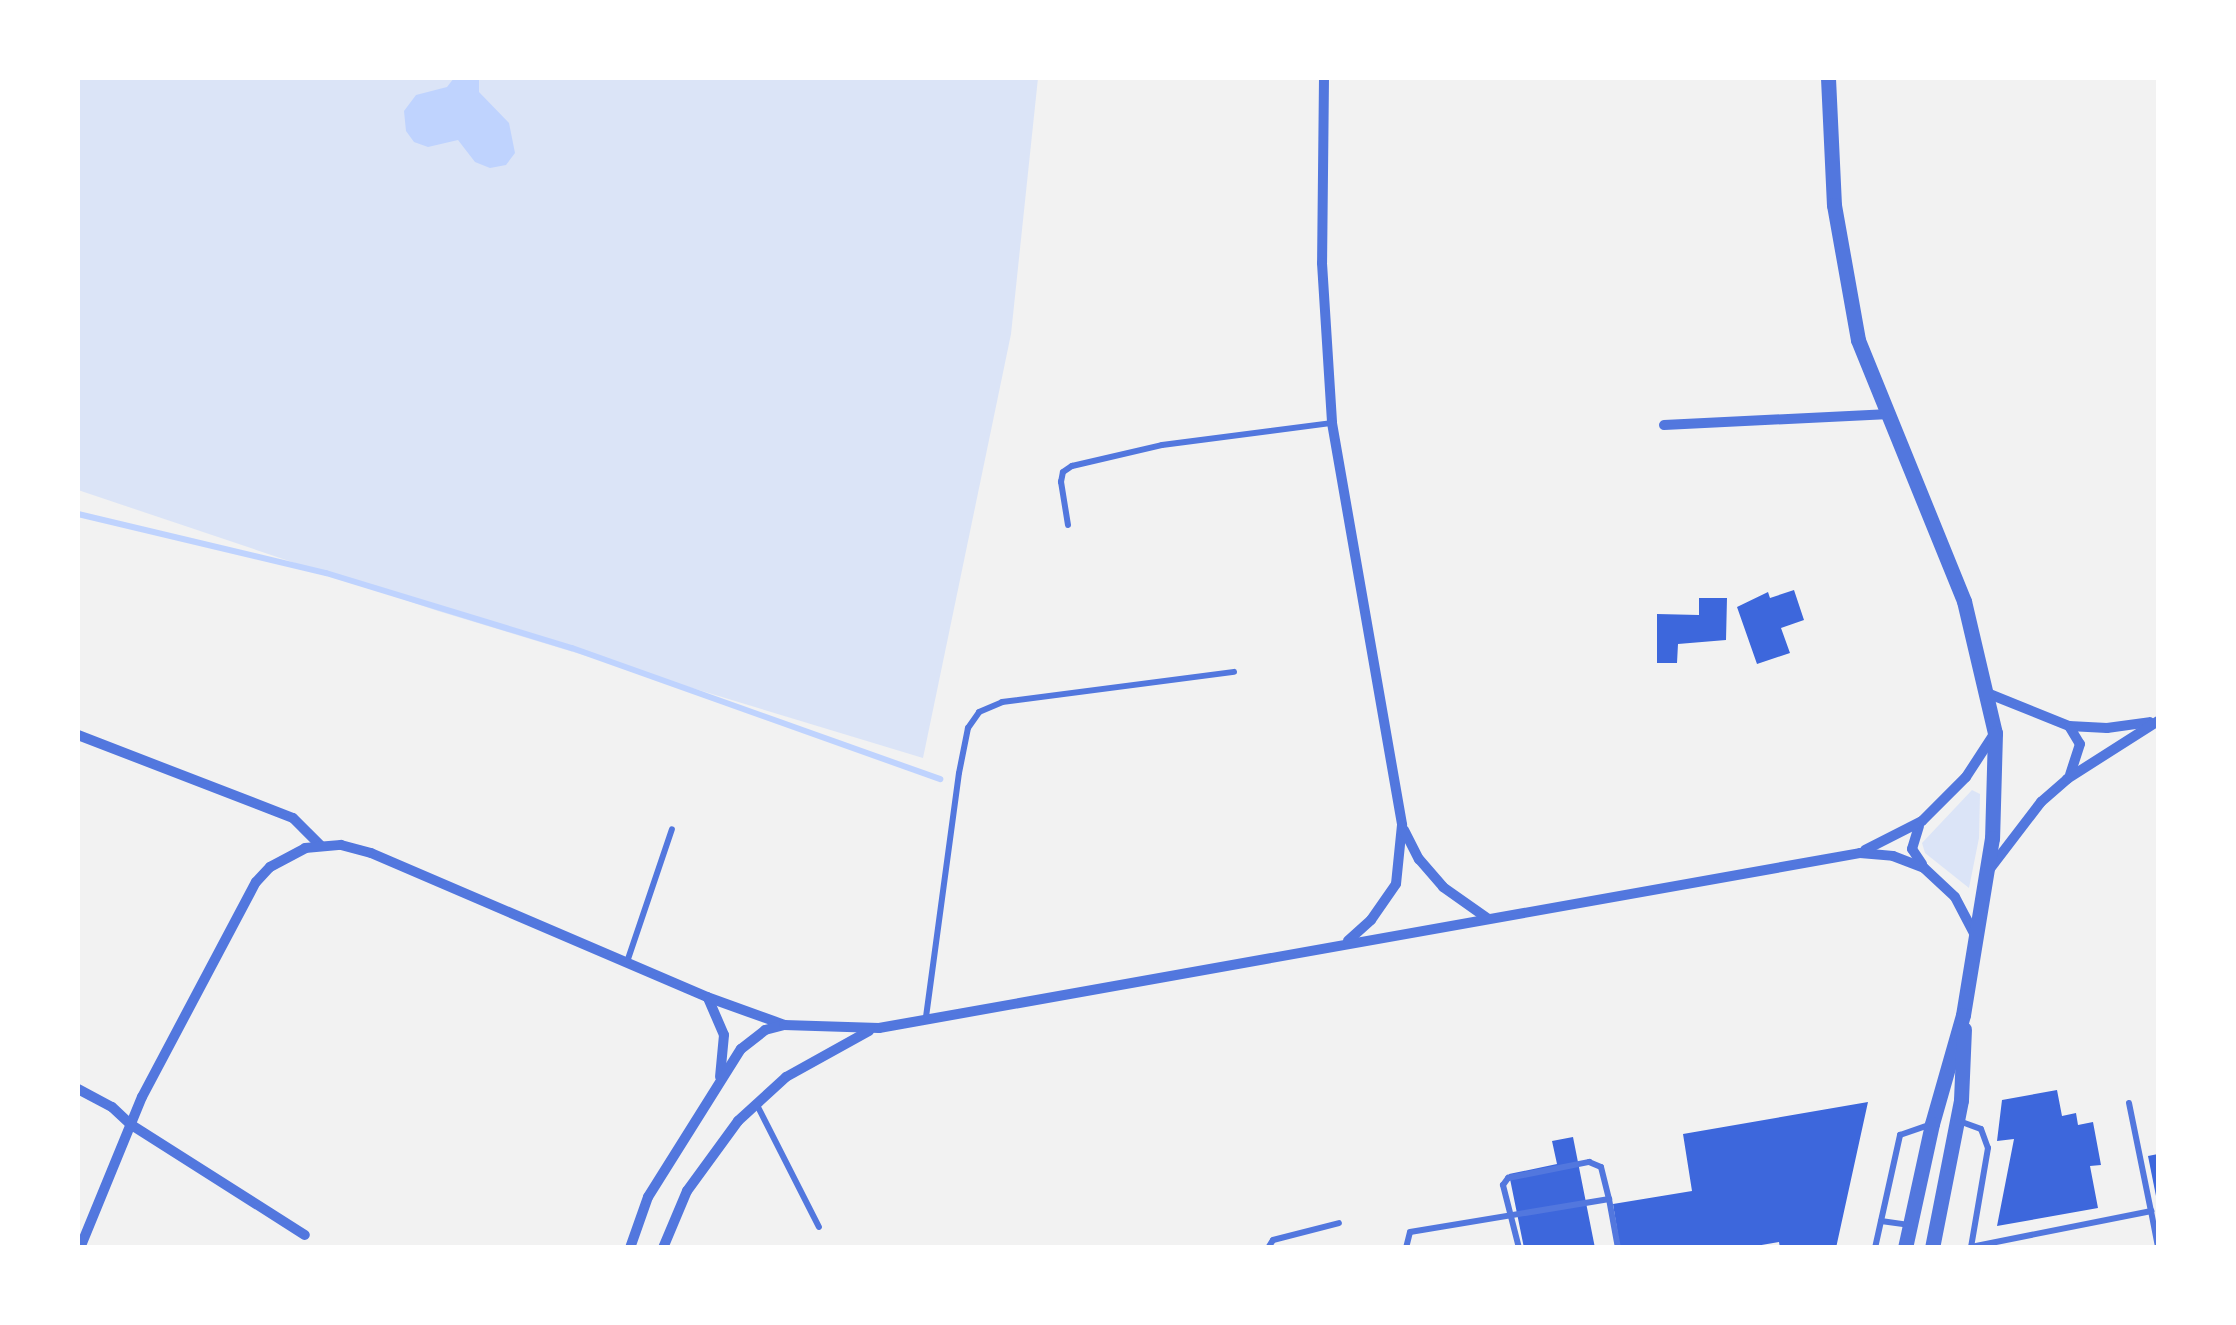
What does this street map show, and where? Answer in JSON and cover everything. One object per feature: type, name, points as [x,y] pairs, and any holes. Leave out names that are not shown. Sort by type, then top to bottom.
[{"type":"street","points":[[1324,78],[1322,263],[1332,423],[1402,825],[1396,884],[1372,920],[1347,942]]},
{"type":"street","points":[[1828,78],[1840,250],[1858,340],[1964,601],[1995,733],[1988,872],[1963,1015],[1932,1124],[1904,1248]]},
{"type":"street","points":[[1664,425],[1885,414]]},
{"type":"street","points":[[1987,693],[2069,726],[2107,728],[2157,721]]},
{"type":"street","points":[[1988,872],[2018,828],[2067,779],[2157,721]]},
{"type":"street","points":[[2067,779],[2080,752],[2069,726]]},
{"type":"street","points":[[663,1248],[695,1178],[756,1102],[820,1055],[879,1028],[1860,852],[1922,821],[1966,777],[1995,733]]},
{"type":"street","points":[[78,734],[294,818],[320,845]]},
{"type":"street","points":[[1922,821],[1912,849],[1924,868],[1955,897],[1976,938]]},
{"type":"street","points":[[1402,825],[1436,880],[1487,918]]},
{"type":"street","points":[[80,1248],[130,1124],[256,882],[282,859],[320,845],[371,853],[707,997],[784,1025],[879,1028]]},
{"type":"street","points":[[1860,852],[1893,856],[1924,868]]},
{"type":"street","points":[[707,997],[724,1035],[719,1082]]},
{"type":"street","points":[[1932,1248],[1958,1121],[1963,1015]]},
{"type":"street","points":[[630,1248],[648,1197],[719,1082],[751,1040],[784,1025]]},
{"type":"street","points":[[78,1089],[112,1106],[130,1124],[305,1235]]},
{"type":"lane","points":[[1068,525],[1060,482],[1067,468],[1162,445],[1332,423]]},
{"type":"lane","points":[[926,1017],[959,773],[968,728],[980,712],[1002,702],[1234,672]]},
{"type":"lane","points":[[628,962],[672,829]]},
{"type":"lane","points":[[756,1102],[819,1227]]},
{"type":"lane","points":[[2129,1104],[2158,1248]]},
{"type":"lane","points":[[1958,1121],[1981,1129],[1988,1148],[1970,1247],[2151,1211]]},
{"type":"lane","points":[[1874,1248],[1900,1135],[1932,1124]]},
{"type":"lane","points":[[1519,1248],[1504,1185],[1508,1178],[1589,1162],[1601,1167],[1618,1248]]},
{"type":"lane","points":[[1406,1248],[1410,1232],[1610,1199]]},
{"type":"lane","points":[[1881,1221],[1909,1225]]},
{"type":"lane","points":[[1268,1248],[1273,1240],[1339,1222]]},
{"type":"shaded area","points":[[78,78],[1038,78],[1011,334],[923,758],[438,611],[78,490]]},
{"type":"shaded area","points":[[1972,790],[1980,794],[1979,838],[1969,888],[1925,853],[1922,843]]},
{"type":"water","points":[[454,78],[479,78],[479,92],[509,123],[515,153],[506,165],[490,168],[475,162],[458,140],[428,147],[414,142],[406,131],[404,111],[416,95],[447,87]]},
{"type":"building","points":[[1794,590],[1804,620],[1781,628],[1790,653],[1757,664],[1737,607],[1768,592],[1770,598]]},
{"type":"building","points":[[1699,598],[1727,598],[1726,640],[1678,644],[1677,663],[1657,663],[1657,614],[1699,615]]},
{"type":"building","points":[[2057,1090],[2062,1116],[2076,1113],[2078,1125],[2093,1122],[2101,1165],[2090,1166],[2098,1208],[1997,1226],[2014,1139],[1997,1141],[2002,1100]]},
{"type":"building","points":[[1868,1102],[1836,1248],[1780,1248],[1779,1242],[1744,1248],[1620,1248],[1613,1204],[1692,1191],[1683,1134]]},
{"type":"building","points":[[1573,1137],[1595,1248],[1524,1248],[1509,1174],[1557,1164],[1552,1141]]},
{"type":"building","points":[[2158,1154],[2158,1201],[2157,1201],[2148,1156]]},
{"type":"waterway","points":[[78,514],[326,573],[572,648],[940,779]]}]
